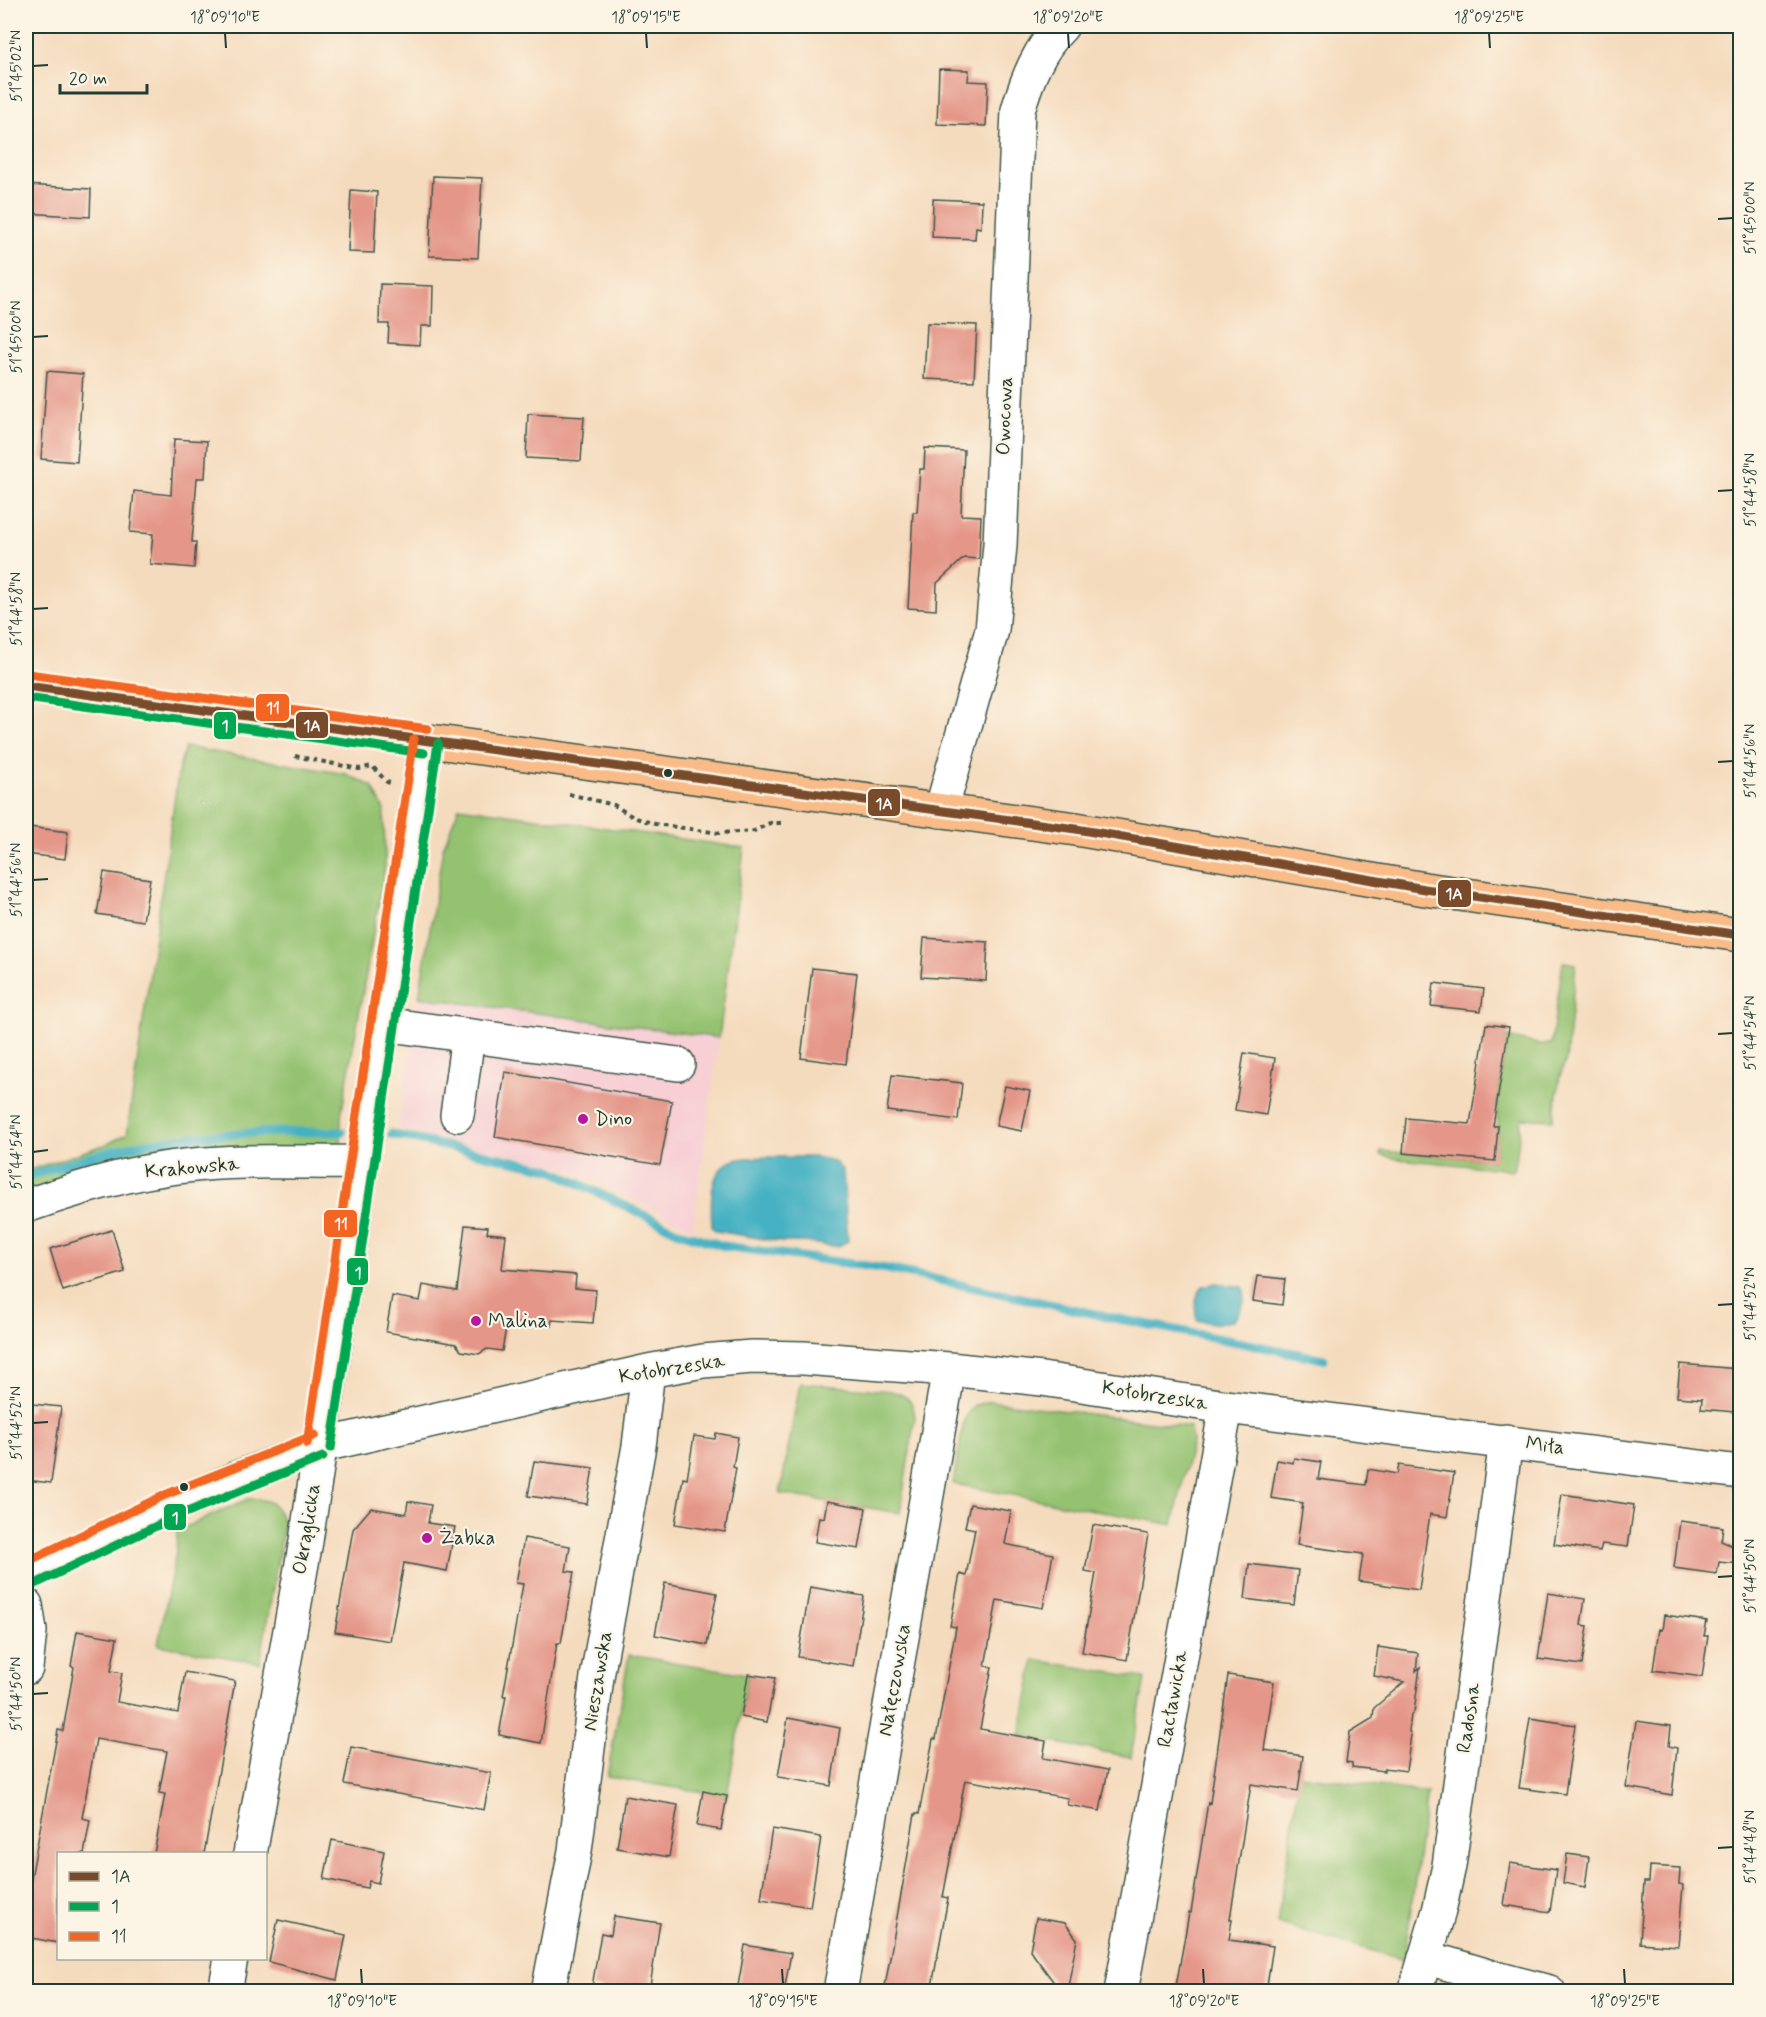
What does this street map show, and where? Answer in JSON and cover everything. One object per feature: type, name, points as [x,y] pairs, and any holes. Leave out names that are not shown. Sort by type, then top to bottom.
[{"type":"main road","points":[[26,686],[1076,829],[1328,874],[1740,935]]},
{"type":"street","name":"Owocowa","points":[[941,811],[992,630],[1000,545],[1018,110],[1026,81],[1040,55],[1062,26]]},
{"type":"street","name":"Okrąglicka","points":[[250,1852],[306,1541],[426,741]]},
{"type":"street","points":[[383,1024],[678,1064]]},
{"type":"street","points":[[457,1115],[468,1036]]},
{"type":"street","name":"Krakowska","points":[[26,1206],[78,1188],[136,1173],[186,1166],[242,1162],[363,1162]]},
{"type":"street","name":"Kołobrzeska","points":[[26,1575],[170,1506],[320,1446],[648,1371],[703,1361],[752,1357],[804,1358],[950,1369],[1042,1379],[1226,1407],[1350,1421]]},
{"type":"street","name":"Nałęczowska","points":[[840,1992],[950,1369]]},
{"type":"street","name":"Nieszawska","points":[[548,1992],[575,1851],[597,1677],[639,1446],[648,1371]]},
{"type":"street","name":"Racławicka","points":[[1121,1992],[1226,1407]]},
{"type":"street","name":"Miła","points":[[1350,1421],[1740,1472]]},
{"type":"street","name":"Radosna","points":[[1415,1992],[1439,1911],[1449,1866],[1506,1441]]},
{"type":"street","points":[[26,1605],[30,1631],[26,1668]]},
{"type":"street","points":[[1425,1957],[1549,1992]]},
{"type":"street","points":[[225,1992],[231,1960]]},
{"type":"shaded area","points":[[419,997],[719,1038],[693,1229],[567,1168],[398,1129]]},
{"type":"green space","points":[[185,747],[346,774],[372,786],[384,810],[385,867],[341,1116],[341,1154],[26,1197],[26,1171],[107,1144],[127,1134],[179,768]]},
{"type":"green space","points":[[459,807],[744,848],[719,1038],[419,997],[443,848]]},
{"type":"green space","points":[[1563,962],[1576,964],[1566,1060],[1560,1076],[1553,1120],[1521,1118],[1513,1170],[1398,1159],[1380,1155],[1381,1151],[1495,1161],[1497,1105],[1507,1037],[1538,1044],[1551,1044]]},
{"type":"green space","points":[[800,1383],[891,1391],[909,1400],[915,1417],[900,1513],[780,1494]]},
{"type":"green space","points":[[989,1401],[1190,1427],[1192,1441],[1173,1525],[953,1484],[964,1420],[973,1406]]},
{"type":"green space","points":[[248,1499],[262,1499],[271,1503],[278,1510],[284,1523],[260,1663],[158,1645],[176,1551],[177,1531]]},
{"type":"green space","points":[[629,1655],[748,1674],[727,1796],[607,1777]]},
{"type":"green space","points":[[1034,1660],[1145,1678],[1131,1757],[1020,1736]]},
{"type":"green space","points":[[1300,1775],[1427,1793],[1404,1960],[1277,1923]]},
{"type":"water","points":[[815,1157],[834,1161],[843,1171],[848,1241],[838,1246],[782,1242],[716,1231],[712,1227],[711,1198],[719,1171],[726,1164],[735,1160]]},
{"type":"water","points":[[1217,1283],[1243,1287],[1245,1297],[1241,1308],[1234,1320],[1219,1324],[1197,1320],[1196,1302],[1200,1290],[1203,1286]]},
{"type":"building","points":[[939,69],[969,70],[968,81],[988,82],[986,126],[937,124]]},
{"type":"building","points":[[433,176],[482,178],[478,258],[429,256]]},
{"type":"building","points":[[26,185],[91,189],[90,217],[26,213]]},
{"type":"building","points":[[351,190],[377,192],[374,253],[348,252]]},
{"type":"building","points":[[933,199],[982,201],[981,228],[976,227],[975,239],[932,237]]},
{"type":"building","points":[[380,284],[433,286],[432,326],[421,326],[420,345],[388,343],[389,324],[379,324]]},
{"type":"building","points":[[927,323],[977,325],[974,381],[924,379]]},
{"type":"building","points":[[47,371],[83,374],[77,462],[41,459]]},
{"type":"building","points":[[528,414],[584,417],[581,461],[526,458]]},
{"type":"building","points":[[174,439],[207,441],[205,478],[197,478],[192,542],[196,542],[194,568],[150,564],[153,534],[130,532],[134,491],[171,495]]},
{"type":"building","points":[[925,448],[964,450],[961,515],[981,516],[979,559],[964,558],[937,583],[936,610],[908,608],[913,512],[917,512],[920,469],[924,469]]},
{"type":"building","points":[[29,827],[68,832],[65,859],[26,854]]},
{"type":"building","points":[[104,872],[150,879],[143,921],[97,914]]},
{"type":"building","points":[[924,938],[988,942],[986,981],[921,977]]},
{"type":"building","points":[[812,968],[857,973],[846,1064],[801,1058]]},
{"type":"building","points":[[1434,983],[1484,989],[1481,1011],[1431,1006]]},
{"type":"building","points":[[1486,1024],[1509,1027],[1493,1126],[1498,1126],[1495,1161],[1403,1153],[1406,1118],[1470,1124]]},
{"type":"building","points":[[1244,1053],[1275,1058],[1266,1115],[1235,1110]]},
{"type":"building","name":"Dino","points":[[505,1072],[672,1101],[660,1165],[495,1137]]},
{"type":"building","points":[[892,1075],[962,1083],[958,1120],[887,1111]]},
{"type":"building","points":[[1005,1086],[1030,1091],[1022,1131],[996,1126]]},
{"type":"building","points":[[465,1225],[488,1227],[487,1233],[506,1235],[502,1269],[576,1275],[575,1288],[596,1290],[593,1323],[552,1320],[551,1326],[507,1322],[502,1351],[487,1349],[479,1354],[461,1351],[456,1344],[386,1332],[392,1296],[420,1301],[423,1285],[457,1291]]},
{"type":"building","points":[[112,1230],[125,1272],[63,1291],[50,1249]]},
{"type":"building","points":[[1257,1276],[1285,1279],[1282,1305],[1253,1301]]},
{"type":"building","points":[[1680,1364],[1739,1369],[1735,1412],[1701,1409],[1702,1399],[1677,1397]]},
{"type":"building","points":[[32,1404],[61,1407],[51,1483],[26,1480],[26,1411],[31,1412]]},
{"type":"building","points":[[716,1433],[738,1437],[733,1467],[736,1468],[725,1532],[675,1524],[683,1478],[687,1479],[694,1436],[715,1439]]},
{"type":"building","points":[[1294,1458],[1321,1462],[1318,1479],[1366,1485],[1368,1469],[1397,1474],[1399,1465],[1454,1473],[1447,1517],[1430,1514],[1419,1590],[1359,1581],[1363,1554],[1297,1545],[1303,1503],[1271,1498],[1277,1460],[1293,1463]]},
{"type":"building","points":[[534,1461],[593,1468],[587,1504],[528,1496]]},
{"type":"building","points":[[1562,1494],[1634,1505],[1628,1547],[1602,1544],[1600,1551],[1554,1544]]},
{"type":"building","points":[[408,1501],[431,1505],[428,1523],[455,1527],[447,1571],[404,1563],[390,1641],[335,1632],[353,1529],[371,1508],[406,1514]]},
{"type":"building","points":[[827,1501],[866,1508],[859,1549],[815,1542],[819,1517],[824,1518]]},
{"type":"building","points":[[970,1504],[1011,1511],[1005,1544],[1053,1554],[1043,1608],[997,1600],[985,1666],[992,1667],[980,1729],[1046,1741],[1043,1758],[1108,1770],[1100,1811],[1067,1805],[1068,1798],[965,1780],[943,1897],[948,1898],[931,1992],[884,1992],[915,1814],[919,1814],[933,1739],[936,1739],[956,1627],[950,1626],[960,1574],[966,1576],[975,1529],[965,1527]]},
{"type":"building","points":[[1680,1521],[1723,1527],[1721,1541],[1740,1549],[1740,1564],[1719,1562],[1717,1574],[1674,1568]]},
{"type":"building","points":[[1093,1525],[1148,1534],[1127,1660],[1082,1652],[1096,1573],[1085,1571]]},
{"type":"building","points":[[524,1538],[570,1546],[566,1571],[574,1572],[561,1643],[557,1643],[541,1743],[499,1735],[506,1696],[503,1696],[523,1584],[516,1583]]},
{"type":"building","points":[[1249,1564],[1298,1570],[1294,1605],[1245,1599]]},
{"type":"building","points":[[665,1583],[717,1593],[707,1645],[655,1635]]},
{"type":"building","points":[[810,1587],[864,1596],[853,1666],[798,1657]]},
{"type":"building","points":[[1548,1593],[1585,1599],[1581,1625],[1588,1626],[1582,1665],[1538,1659]]},
{"type":"building","points":[[1664,1615],[1707,1621],[1704,1636],[1708,1636],[1702,1677],[1653,1670],[1659,1629],[1662,1630]]},
{"type":"building","points":[[77,1631],[117,1638],[111,1671],[122,1673],[117,1702],[178,1713],[185,1672],[235,1681],[204,1852],[154,1852],[165,1794],[159,1793],[167,1751],[96,1739],[82,1818],[90,1820],[84,1852],[57,1852],[57,1943],[26,1937],[30,1910],[26,1910],[26,1906],[58,1730],[63,1731],[74,1667],[71,1666]]},
{"type":"building","points":[[1378,1647],[1418,1653],[1416,1671],[1420,1667],[1414,1712],[1411,1715],[1406,1771],[1352,1767],[1352,1763],[1346,1762],[1350,1732],[1373,1718],[1374,1708],[1404,1682],[1374,1676]]},
{"type":"building","points":[[748,1674],[775,1678],[767,1722],[741,1717]]},
{"type":"building","points":[[1228,1675],[1274,1682],[1264,1750],[1303,1756],[1298,1791],[1251,1784],[1230,1919],[1232,1919],[1229,1940],[1273,1946],[1266,1992],[1175,1992],[1189,1913],[1191,1913],[1208,1802],[1210,1803]]},
{"type":"building","points":[[788,1718],[840,1728],[831,1786],[778,1777]]},
{"type":"building","points":[[1530,1718],[1575,1725],[1565,1794],[1519,1788]]},
{"type":"building","points":[[1636,1721],[1671,1726],[1669,1746],[1677,1748],[1672,1795],[1626,1787]]},
{"type":"building","points":[[351,1747],[491,1773],[484,1810],[344,1784]]},
{"type":"building","points":[[703,1791],[727,1796],[721,1830],[697,1826]]},
{"type":"building","points":[[625,1796],[678,1805],[669,1857],[617,1848]]},
{"type":"building","points":[[772,1829],[821,1837],[810,1907],[761,1899]]},
{"type":"building","points":[[332,1840],[384,1851],[378,1883],[369,1881],[367,1888],[324,1879]]},
{"type":"building","points":[[1567,1854],[1589,1857],[1585,1887],[1563,1883]]},
{"type":"building","points":[[1510,1863],[1556,1870],[1550,1912],[1504,1905]]},
{"type":"building","points":[[1650,1866],[1680,1868],[1679,1884],[1683,1885],[1678,1946],[1640,1943],[1644,1882],[1649,1882]]},
{"type":"building","points":[[614,1916],[660,1923],[649,1992],[602,1992],[603,1989],[592,1987],[601,1933],[611,1935]]},
{"type":"building","points":[[1036,1918],[1065,1923],[1077,1939],[1067,1992],[1061,1992],[1030,1950]]},
{"type":"building","points":[[278,1920],[346,1935],[337,1980],[269,1962]]},
{"type":"building","points":[[745,1945],[791,1953],[784,1992],[737,1992]]},
{"type":"waterway","points":[[26,1177],[89,1157],[154,1142],[248,1133],[342,1132]]},
{"type":"waterway","points":[[391,1134],[549,1169],[679,1232],[724,1246],[888,1269],[1104,1316],[1324,1359]]},
{"type":"transit line","name":"11","points":[[28,674],[428,729]]},
{"type":"transit line","name":"1A","points":[[26,686],[1076,829],[1425,889],[1740,935]]},
{"type":"transit line","name":"1","points":[[26,698],[424,753]]},
{"type":"transit line","name":"11","points":[[307,1444],[414,739]]},
{"type":"transit line","name":"1","points":[[331,1448],[438,743]]},
{"type":"transit line","name":"11","points":[[26,1562],[165,1495],[315,1435]]},
{"type":"transit line","name":"1","points":[[31,1586],[175,1517],[323,1457]]},
{"type":"place","name":"Dino","points":[[583,1119]]},
{"type":"place","name":"Malina","points":[[476,1321]]},
{"type":"place","name":"Żabka","points":[[427,1538]]}]
